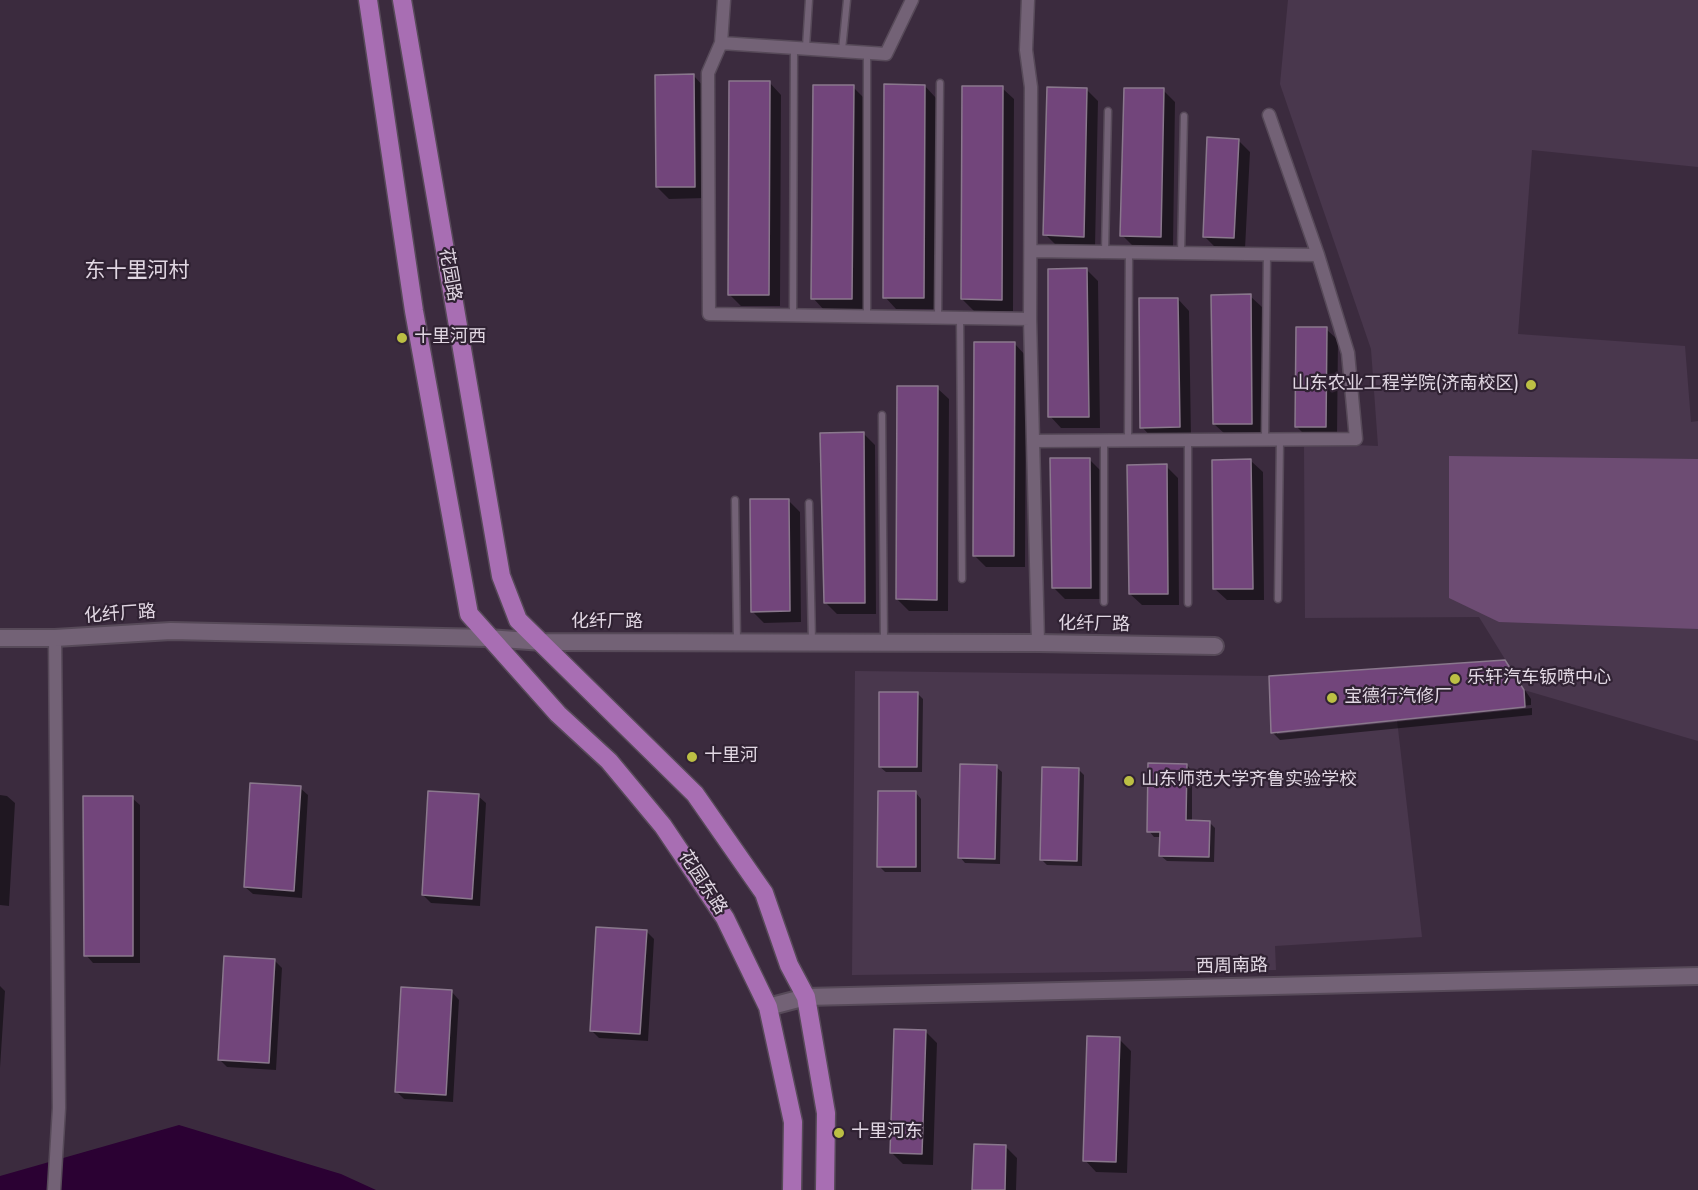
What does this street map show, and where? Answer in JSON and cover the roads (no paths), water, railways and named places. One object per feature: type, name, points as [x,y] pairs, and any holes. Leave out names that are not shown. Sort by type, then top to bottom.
[{"type":"main road","points":[[368,0],[414,311],[460,576],[469,614],[488,638]]},
{"type":"main road","name":"花园路","points":[[402,0],[501,576],[518,620],[543,642]]},
{"type":"main road","name":"化纤厂路","points":[[0,638],[55,638],[171,631],[488,638],[543,642],[1038,643],[1215,646]]},
{"type":"main road","name":"花园东路","points":[[488,638],[558,714],[609,761],[663,826],[725,918],[768,1007],[793,1122],[792,1190]]},
{"type":"main road","points":[[543,642],[695,794],[764,893],[789,965],[806,997],[826,1113],[825,1190]]},
{"type":"main road","name":"西周南路","points":[[768,1007],[806,997],[1698,976]]},
{"type":"street","points":[[724,0],[721,43],[708,73],[709,314],[1030,318]]},
{"type":"street","points":[[721,43],[886,54],[912,0]]},
{"type":"street","points":[[1028,0],[1026,50],[1031,87],[1030,318],[1038,643]]},
{"type":"street","points":[[1033,441],[1356,439],[1348,353],[1318,255],[1269,115]]},
{"type":"street","points":[[1032,251],[1318,255]]},
{"type":"street","points":[[54,1190],[59,1108],[55,638]]},
{"type":"lane","points":[[793,315],[800,47],[809,0]]},
{"type":"lane","points":[[842,50],[847,0]]},
{"type":"lane","points":[[867,52],[867,316]]},
{"type":"lane","points":[[938,317],[940,82]]},
{"type":"lane","points":[[1105,252],[1108,111]]},
{"type":"lane","points":[[1181,253],[1184,116]]},
{"type":"lane","points":[[1128,440],[1129,253]]},
{"type":"lane","points":[[1265,440],[1267,255]]},
{"type":"lane","points":[[960,317],[962,579]]},
{"type":"lane","points":[[882,415],[884,643]]},
{"type":"lane","points":[[1104,440],[1104,602]]},
{"type":"lane","points":[[1188,440],[1188,603]]},
{"type":"lane","points":[[1278,598],[1280,440]]},
{"type":"lane","points":[[735,500],[737,643]]},
{"type":"lane","points":[[809,503],[812,643]]},
{"type":"place","name":"十里河西","points":[[402,338]]},
{"type":"place","name":"山东农业工程学院(济南校区)","points":[[1531,385]]},
{"type":"place","name":"乐轩汽车钣喷中心","points":[[1455,679]]},
{"type":"place","name":"宝德行汽修厂","points":[[1332,698]]},
{"type":"place","name":"十里河","points":[[692,757]]},
{"type":"place","name":"山东师范大学齐鲁实验学校","points":[[1129,781]]},
{"type":"place","name":"十里河东","points":[[839,1133]]},
{"type":"district","name":"东十里河村","points":[[137,272]]}]
